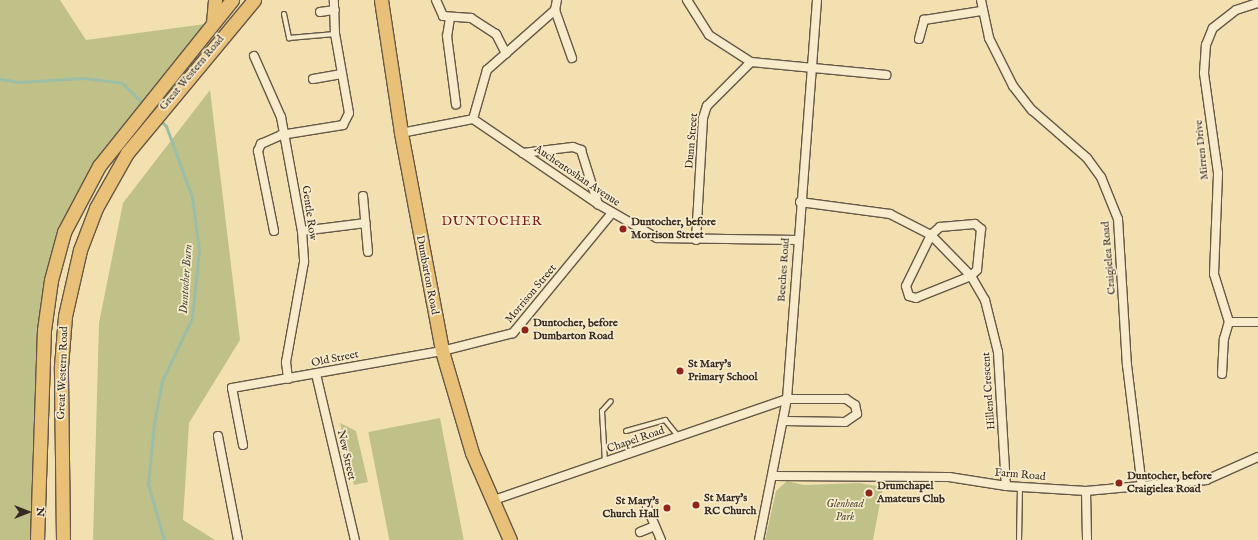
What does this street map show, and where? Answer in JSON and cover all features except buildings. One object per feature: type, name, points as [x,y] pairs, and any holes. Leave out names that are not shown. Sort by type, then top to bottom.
[{"type":"main road","points":[[213,23],[216,0]]},
{"type":"main road","name":"Great Western Road","points":[[37,540],[42,361],[51,280],[73,211],[98,166],[133,120],[232,0]]},
{"type":"main road","name":"Great Western Road","points":[[63,540],[61,366],[70,292],[96,208],[145,128],[254,0]]},
{"type":"main road","name":"Dumbarton Road","points":[[381,0],[401,133],[442,351],[472,453],[491,501],[510,540]]},
{"type":"street","points":[[274,231],[258,152],[267,140],[286,134],[343,125],[349,113],[335,34],[334,0]]},
{"type":"street","points":[[436,0],[443,16],[450,18],[471,18],[496,34],[506,54]]},
{"type":"street","points":[[557,0],[555,10],[572,58]]},
{"type":"street","points":[[687,0],[709,35],[751,62],[886,76]]},
{"type":"street","name":"Beeches Road","points":[[759,540],[785,421],[797,240],[813,69],[817,0]]},
{"type":"street","name":"Craigielea Road","points":[[981,0],[981,11],[996,55],[1013,86],[1032,110],[1087,158],[1101,177],[1118,219],[1127,365],[1142,487]]},
{"type":"street","name":"Mirren Drive","points":[[1229,322],[1214,274],[1218,173],[1204,74],[1206,45],[1213,28],[1236,10],[1258,3]]},
{"type":"street","points":[[320,12],[335,10]]},
{"type":"street","points":[[401,133],[473,119],[487,70],[555,10]]},
{"type":"street","points":[[919,39],[924,20],[981,11]]},
{"type":"street","points":[[450,18],[447,36],[456,104]]},
{"type":"street","name":"Gentle Row","points":[[254,56],[286,134],[302,231],[304,262],[286,362],[288,379]]},
{"type":"street","name":"Dunn Street","points":[[696,240],[703,118],[707,106],[751,62]]},
{"type":"street","points":[[313,79],[342,74]]},
{"type":"street","name":"Auchentoshan Avenue","points":[[473,119],[598,204],[657,238],[696,240],[797,240]]},
{"type":"street","points":[[523,154],[573,147],[581,150],[598,204]]},
{"type":"street","points":[[363,196],[368,252]]},
{"type":"street","name":"Hillend Crescent","points":[[800,202],[890,214],[931,235],[971,276],[986,300],[998,352],[1006,486]]},
{"type":"street","name":"Morrison Street","points":[[442,351],[513,333],[612,213]]},
{"type":"street","points":[[302,231],[366,224]]},
{"type":"street","points":[[975,224],[981,229],[977,270],[971,276],[916,298],[909,296],[906,286],[931,235],[940,227],[975,224]]},
{"type":"street","points":[[1222,374],[1224,338],[1229,322],[1258,322]]},
{"type":"street","name":"Old Street","points":[[243,445],[232,388],[442,351]]},
{"type":"street","name":"New Street","points":[[316,374],[355,540]]},
{"type":"street","name":"Chapel Road","points":[[491,501],[787,399],[846,399],[855,405],[857,414],[845,422],[785,421]]},
{"type":"street","points":[[218,436],[238,540]]},
{"type":"street","name":"Farm Road","points":[[774,476],[949,477],[1006,486],[1086,491],[1206,480],[1258,457]]},
{"type":"street","points":[[1086,491],[1087,540]]},
{"type":"street","points":[[647,507],[661,540]]},
{"type":"street","points":[[640,532],[655,526]]},
{"type":"lane","points":[[284,14],[289,38],[335,34]]},
{"type":"lane","points":[[605,462],[602,411],[611,401]]},
{"type":"lane","points":[[626,431],[665,420],[678,437]]},
{"type":"lane","points":[[1019,540],[1020,487]]},
{"type":"green space","points":[[0,0],[60,0],[86,40],[213,23],[99,165],[51,280],[37,540],[0,540]]},
{"type":"green space","points":[[210,90],[240,340],[189,423],[183,520],[215,540],[93,540],[99,323],[123,203]]},
{"type":"green space","points":[[440,418],[464,540],[389,540],[368,432]]},
{"type":"green space","points":[[340,423],[356,431],[368,482],[354,485]]},
{"type":"green space","name":"Glenhead Park","points":[[787,481],[804,485],[859,483],[883,487],[873,540],[765,540],[776,491]]},
{"type":"waterway","name":"Duntocher Burn","points":[[0,79],[19,82],[84,78],[122,83],[145,105]]},
{"type":"waterway","name":"Duntocher Burn","points":[[159,119],[166,126],[192,197],[199,250],[192,318],[162,381],[154,424],[148,484],[164,540]]},
{"type":"place","name":"Duntocher, before Morrison Street","points":[[623,229]]},
{"type":"place","name":"Duntocher, before Dumbarton Road","points":[[525,330]]},
{"type":"place","name":"St Mary's Primary School","points":[[680,371]]},
{"type":"place","name":"Duntocher, before Craigielea Road","points":[[1119,483]]},
{"type":"place","name":"Drumchapel Amateurs Club","points":[[869,493]]},
{"type":"place","name":"St Mary's RC Church","points":[[696,505]]},
{"type":"place","name":"St Mary's Church Hall","points":[[667,508]]},
{"type":"district","name":"DUNTOCHER","points":[[492,222]]}]
